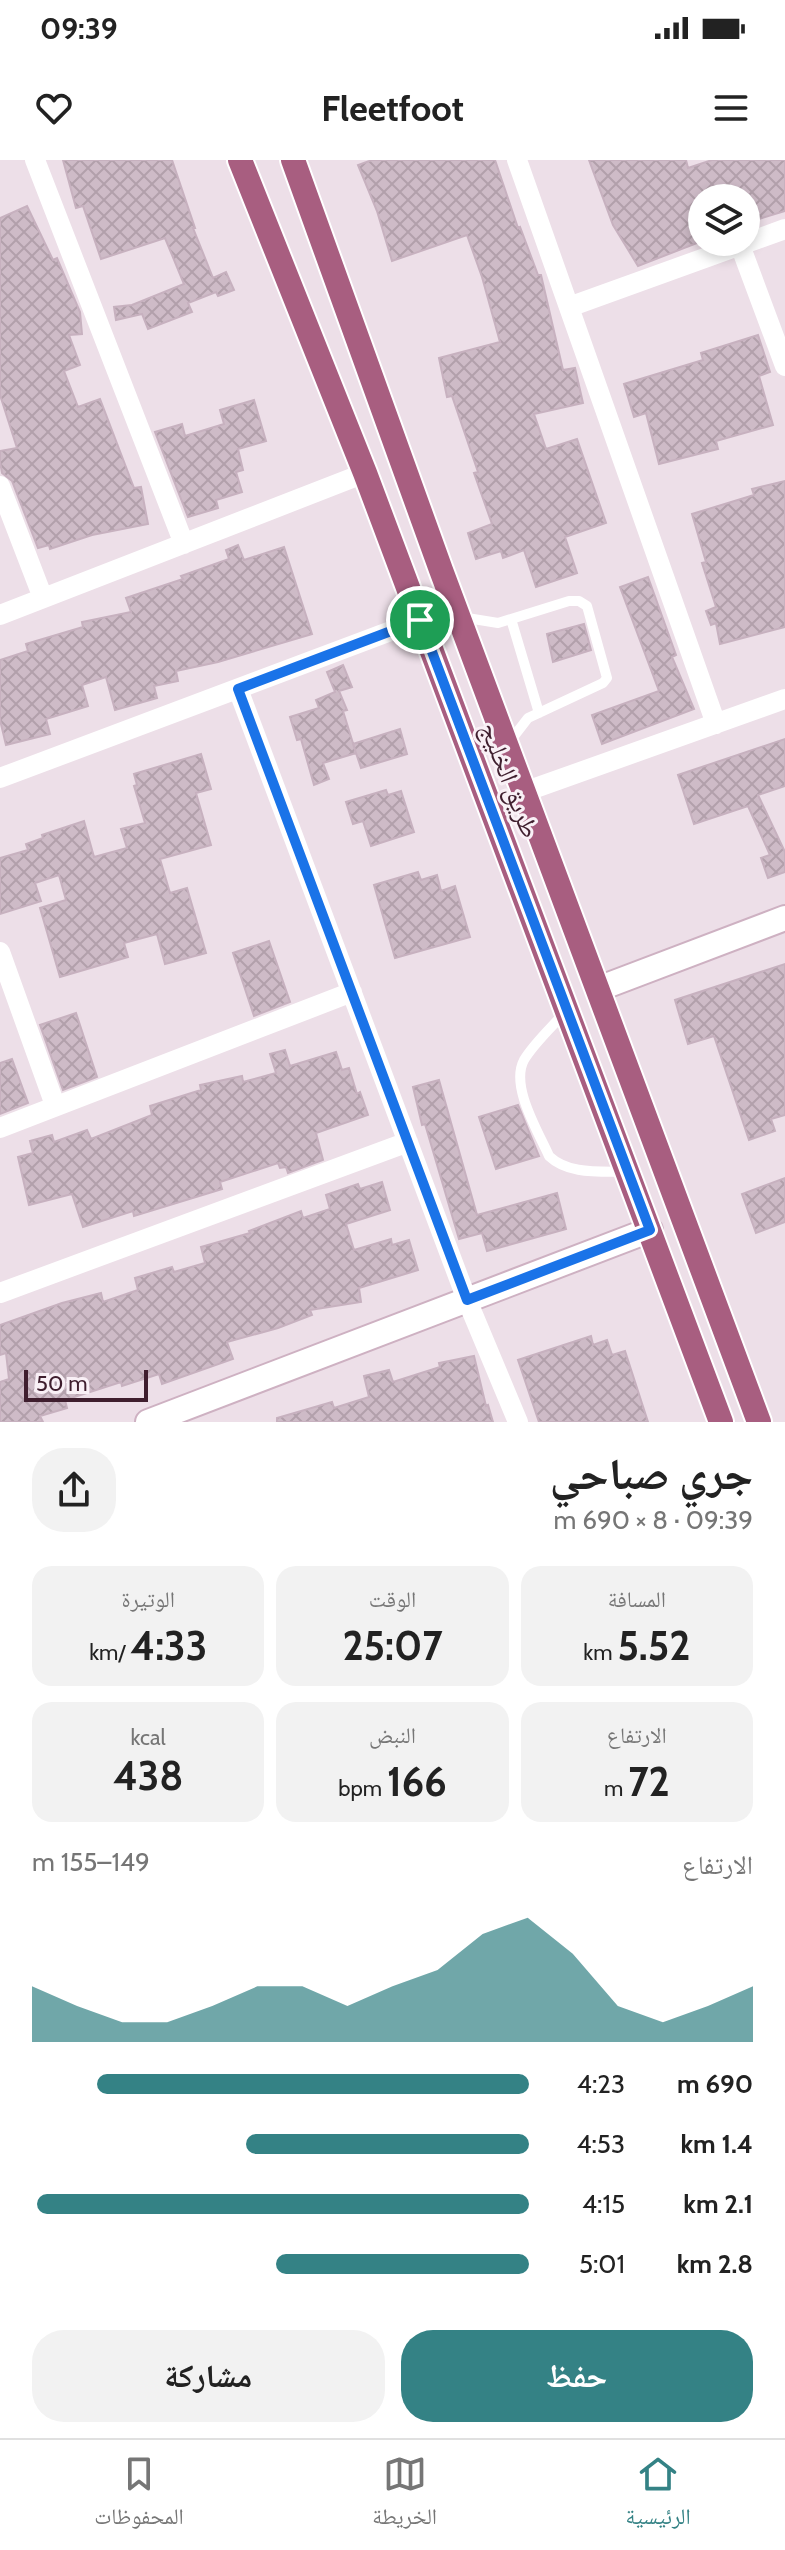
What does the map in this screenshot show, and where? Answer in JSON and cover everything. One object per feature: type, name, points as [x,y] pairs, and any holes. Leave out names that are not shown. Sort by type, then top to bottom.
[{"type":"main road","name":"طريق الخليج","points":[[240,160],[365,473],[721,1422]]},
{"type":"main road","name":"طريق الخليج","points":[[293,160],[759,1422]]},
{"type":"street","points":[[35,160],[184,544]]},
{"type":"street","points":[[517,160],[716,724]]},
{"type":"street","points":[[760,238],[785,229]]},
{"type":"street","points":[[569,307],[710,256]]},
{"type":"street","points":[[744,256],[785,366]]},
{"type":"street","points":[[0,615],[365,473]]},
{"type":"street","points":[[0,486],[43,598]]},
{"type":"street","points":[[0,778],[420,620]]},
{"type":"street","points":[[238,689],[467,1300],[518,1422]]},
{"type":"street","points":[[524,792],[785,699]]},
{"type":"street","points":[[598,989],[785,918]]},
{"type":"street","points":[[0,952],[55,1105]]},
{"type":"street","points":[[0,1128],[352,992]]},
{"type":"street","points":[[0,1293],[408,1142]]},
{"type":"street","points":[[154,1421],[650,1230]]},
{"type":"lane","points":[[459,616],[498,623],[569,601],[579,601],[587,606],[607,678],[603,683],[528,718],[507,745]]},
{"type":"lane","points":[[511,619],[539,713]]},
{"type":"lane","points":[[567,1009],[524,1060],[519,1076],[520,1089],[549,1156],[557,1164],[569,1169],[628,1172]]},
{"type":"building","points":[[63,160],[172,160],[193,228],[213,278],[226,272],[234,290],[218,296],[216,292],[188,303],[192,312],[148,329],[142,314],[116,320],[114,307],[132,305],[184,284],[165,238],[101,259],[83,206],[76,208]]},
{"type":"building","points":[[372,160],[495,160],[518,228],[538,275],[541,275],[563,370],[575,368],[583,403],[534,414],[546,449],[577,439],[606,523],[565,537],[577,573],[536,587],[524,550],[503,558],[501,551],[476,559],[468,533],[492,524],[452,396],[447,397],[439,358],[500,342],[467,235],[392,261],[377,211],[358,165]]},
{"type":"building","points":[[589,160],[686,160],[688,168],[712,160],[785,160],[785,211],[760,219],[760,184],[688,184],[688,246],[638,266],[613,225]]},
{"type":"building","points":[[27,206],[53,260],[57,258],[80,312],[82,334],[69,335],[80,365],[64,371],[78,407],[100,399],[134,488],[141,487],[148,524],[92,535],[50,549],[49,545],[38,548],[12,481],[2,473],[0,462],[0,451],[17,448],[0,395],[0,218]]},
{"type":"building","points":[[758,335],[770,372],[759,376],[773,425],[716,441],[718,449],[659,464],[646,413],[634,417],[624,384],[703,360],[701,353]]},
{"type":"building","points":[[254,400],[266,441],[238,449],[243,470],[236,472],[242,492],[216,500],[218,508],[188,517],[155,432],[182,424],[185,436],[224,424],[220,410]]},
{"type":"building","points":[[785,481],[785,627],[720,644],[716,623],[711,625],[706,611],[716,607],[702,563],[706,562],[692,514],[754,495],[752,489]]},
{"type":"building","points":[[238,545],[244,560],[284,547],[312,634],[176,671],[178,681],[154,686],[157,698],[115,710],[106,677],[82,685],[88,706],[46,719],[50,734],[6,745],[0,720],[0,660],[28,651],[26,644],[83,627],[82,622],[131,612],[126,598],[183,579],[181,576],[229,559],[226,550]]},
{"type":"building","points":[[648,577],[676,655],[672,657],[694,709],[602,744],[592,715],[659,691],[620,587]]},
{"type":"building","points":[[584,624],[591,650],[553,662],[547,634]]},
{"type":"building","points":[[343,665],[352,687],[339,691],[347,710],[343,711],[356,753],[323,763],[329,779],[314,785],[301,739],[297,740],[290,717],[319,708],[316,700],[335,692],[327,672]]},
{"type":"building","points":[[400,729],[407,754],[361,768],[353,744]]},
{"type":"building","points":[[785,739],[785,786],[758,795],[785,852],[785,872],[768,878],[761,858],[770,855],[748,806],[694,824],[678,775]]},
{"type":"building","points":[[201,754],[211,789],[196,793],[211,845],[160,859],[170,893],[187,888],[206,953],[165,964],[157,934],[124,943],[128,957],[60,977],[40,908],[66,900],[59,875],[35,883],[41,901],[0,914],[0,858],[28,850],[26,844],[43,838],[42,835],[84,821],[94,857],[127,848],[121,829],[145,823],[134,786],[137,785],[134,774]]},
{"type":"building","points":[[386,790],[388,795],[401,791],[414,832],[371,846],[363,821],[353,824],[346,802]]},
{"type":"building","points":[[418,872],[421,880],[437,875],[441,891],[455,886],[470,937],[395,958],[374,885]]},
{"type":"building","points":[[269,941],[290,1002],[254,1016],[233,953]]},
{"type":"building","points":[[785,964],[785,1115],[771,1119],[775,1131],[749,1140],[714,1036],[688,1044],[675,1000]]},
{"type":"building","points":[[76,1013],[97,1077],[63,1090],[40,1025]]},
{"type":"building","points":[[285,1050],[290,1066],[336,1052],[342,1070],[349,1068],[368,1115],[316,1133],[323,1160],[288,1173],[286,1167],[280,1168],[278,1163],[220,1182],[222,1189],[134,1216],[133,1211],[83,1227],[72,1194],[29,1205],[18,1157],[33,1153],[30,1141],[52,1135],[54,1142],[87,1130],[91,1139],[152,1115],[150,1106],[201,1090],[200,1085],[242,1076],[243,1082],[276,1073],[270,1054]]},
{"type":"building","points":[[12,1059],[28,1103],[0,1114],[0,1063]]},
{"type":"building","points":[[439,1080],[477,1215],[557,1193],[566,1229],[487,1251],[482,1233],[459,1239],[413,1087]]},
{"type":"building","points":[[518,1105],[539,1156],[496,1169],[479,1117]]},
{"type":"building","points":[[785,1178],[785,1222],[756,1233],[742,1194]]},
{"type":"building","points":[[382,1182],[390,1210],[346,1224],[354,1250],[391,1239],[392,1245],[409,1240],[418,1270],[359,1288],[361,1302],[310,1310],[312,1315],[227,1342],[233,1359],[162,1384],[159,1374],[122,1386],[121,1382],[65,1400],[67,1408],[40,1416],[43,1422],[0,1422],[0,1382],[9,1379],[6,1353],[0,1355],[0,1325],[101,1293],[103,1302],[138,1290],[135,1278],[172,1267],[174,1272],[205,1263],[201,1247],[250,1233],[301,1211],[303,1218],[330,1209],[326,1195],[358,1184],[360,1189]]},
{"type":"building","points":[[591,1336],[593,1345],[607,1340],[612,1355],[625,1351],[648,1422],[539,1422],[518,1360]]},
{"type":"building","points":[[474,1356],[493,1422],[277,1422],[277,1418],[332,1402],[334,1408],[369,1397],[364,1376],[389,1370],[393,1382],[440,1367],[439,1363]]},
{"type":"route","points":[[420,620],[650,1230],[467,1300],[238,689],[420,620]]}]
